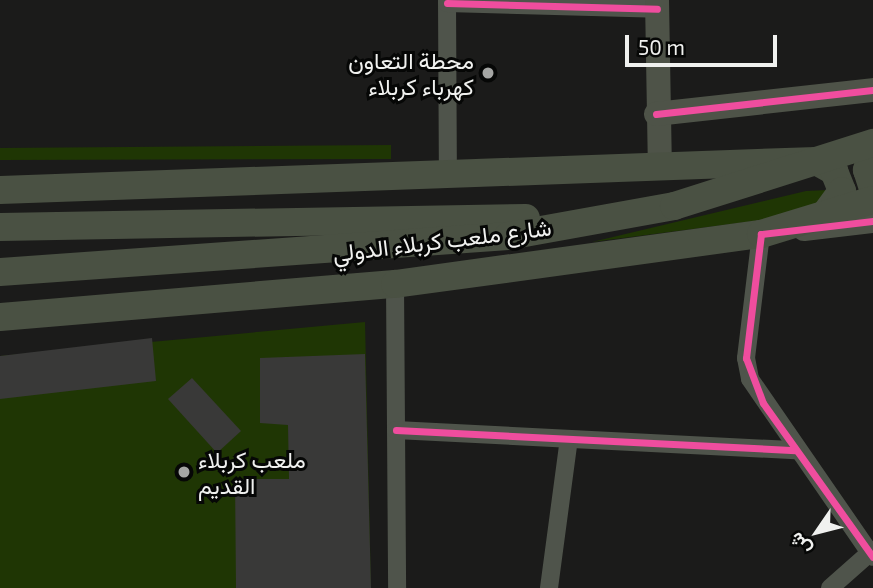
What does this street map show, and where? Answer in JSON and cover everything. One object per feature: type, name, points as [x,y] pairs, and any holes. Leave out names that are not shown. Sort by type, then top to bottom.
[{"type":"main road","name":"شارع ملعب كربلاء الدولي","points":[[0,272],[463,242],[650,211],[873,143]]},
{"type":"main road","points":[[873,151],[867,170],[873,188]]},
{"type":"main road","points":[[0,190],[816,161],[834,171],[842,191],[824,216]]},
{"type":"main road","name":"شارع ملعب كربلاء الدولي","points":[[0,317],[395,284],[761,234],[873,200]]},
{"type":"main road","points":[[0,227],[423,220],[650,211]]},
{"type":"street","points":[[448,175],[447,2],[657,5],[656,114],[660,166]]},
{"type":"street","points":[[656,114],[873,90]]},
{"type":"street","points":[[830,588],[872,553],[795,450],[756,391],[746,358],[761,234],[873,221]]},
{"type":"street","points":[[395,284],[397,588]]},
{"type":"street","points":[[396,430],[795,450]]},
{"type":"street","points":[[549,588],[569,439]]},
{"type":"green space","points":[[391,145],[391,159],[0,160],[0,148]]},
{"type":"green space","points":[[828,190],[808,214],[592,242],[806,191]]},
{"type":"green space","name":"ملعب كربلاء القديم","points":[[365,322],[371,588],[0,588],[0,356]]},
{"type":"building","points":[[152,338],[156,381],[0,399],[0,356]]},
{"type":"building","points":[[365,354],[371,588],[236,588],[235,479],[289,479],[288,425],[260,423],[260,358]]},
{"type":"building","points":[[192,378],[241,431],[217,453],[168,399]]},
{"type":"cycle path","points":[[447,3],[657,9]]},
{"type":"cycle path","points":[[656,114],[873,90]]},
{"type":"cycle path","points":[[873,221],[761,234],[746,358],[763,403],[873,557]]},
{"type":"cycle path","points":[[396,430],[795,450]]},
{"type":"place","name":"محطة التعاون كهرباء كربلاء","points":[[488,73]]},
{"type":"place","name":"ملعب كربلاء القديم","points":[[184,472]]}]
